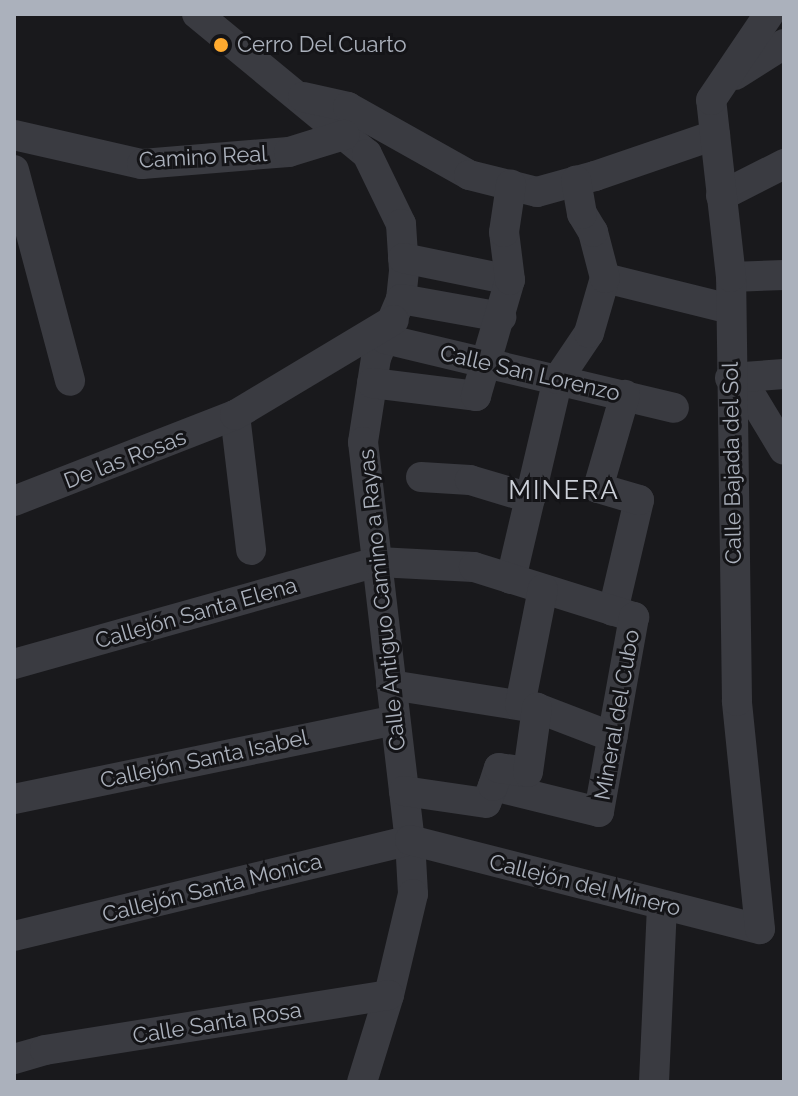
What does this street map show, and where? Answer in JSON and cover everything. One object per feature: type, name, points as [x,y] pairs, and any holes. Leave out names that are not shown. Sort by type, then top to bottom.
[{"type":"street","name":"Calle Antiguo Camino a Rayas","points":[[197,14],[221,24],[297,96],[367,154],[401,224],[403,258],[394,319],[376,358],[363,442],[410,840],[413,894],[389,995],[362,1082]]},
{"type":"street","name":"Calle Bajada del Sol","points":[[760,929],[737,701],[735,377],[731,277],[711,100],[769,14]]},
{"type":"street","points":[[723,82],[784,44]]},
{"type":"street","points":[[297,96],[348,107],[469,175],[537,192],[715,135]]},
{"type":"street","name":"Camino Real","points":[[14,135],[142,164],[289,152],[344,135]]},
{"type":"street","points":[[721,196],[784,164]]},
{"type":"street","points":[[14,170],[70,381]]},
{"type":"street","points":[[511,579],[558,379],[589,333],[605,278],[593,232],[582,214],[576,181]]},
{"type":"street","points":[[372,383],[476,396],[510,280],[504,232],[511,185]]},
{"type":"street","points":[[403,258],[510,280]]},
{"type":"street","points":[[731,277],[784,275]]},
{"type":"street","points":[[605,278],[730,309]]},
{"type":"street","points":[[394,319],[501,317]]},
{"type":"street","name":"Calle San Lorenzo","points":[[394,319],[488,363],[674,408]]},
{"type":"street","name":"De las Rosas","points":[[14,501],[235,415],[394,319]]},
{"type":"street","points":[[735,377],[784,374]]},
{"type":"street","points":[[735,377],[784,450]]},
{"type":"street","name":"Mineral del Cubo","points":[[493,786],[599,812],[613,737],[624,614],[639,500],[598,488],[625,395]]},
{"type":"street","points":[[235,415],[251,550]]},
{"type":"street","points":[[421,477],[470,480],[530,498]]},
{"type":"street","name":"Callejón Santa Elena","points":[[14,664],[378,562],[474,567],[624,614]]},
{"type":"street","points":[[404,791],[486,803],[499,768],[528,772],[529,706],[543,589]]},
{"type":"street","points":[[391,685],[529,706],[613,737]]},
{"type":"street","name":"Callejón Santa Isabel","points":[[14,799],[394,720]]},
{"type":"street","name":"Callejón del Minero","points":[[410,840],[760,929]]},
{"type":"street","name":"Callejón Santa Monica","points":[[14,936],[410,840]]},
{"type":"street","points":[[654,1082],[662,905]]},
{"type":"street","name":"Calle Santa Rosa","points":[[14,1059],[45,1050],[389,995]]},
{"type":"place","name":"Cerro Del Cuarto","points":[[221,45]]},
{"type":"district","name":"MINERA","points":[[564,491]]}]
